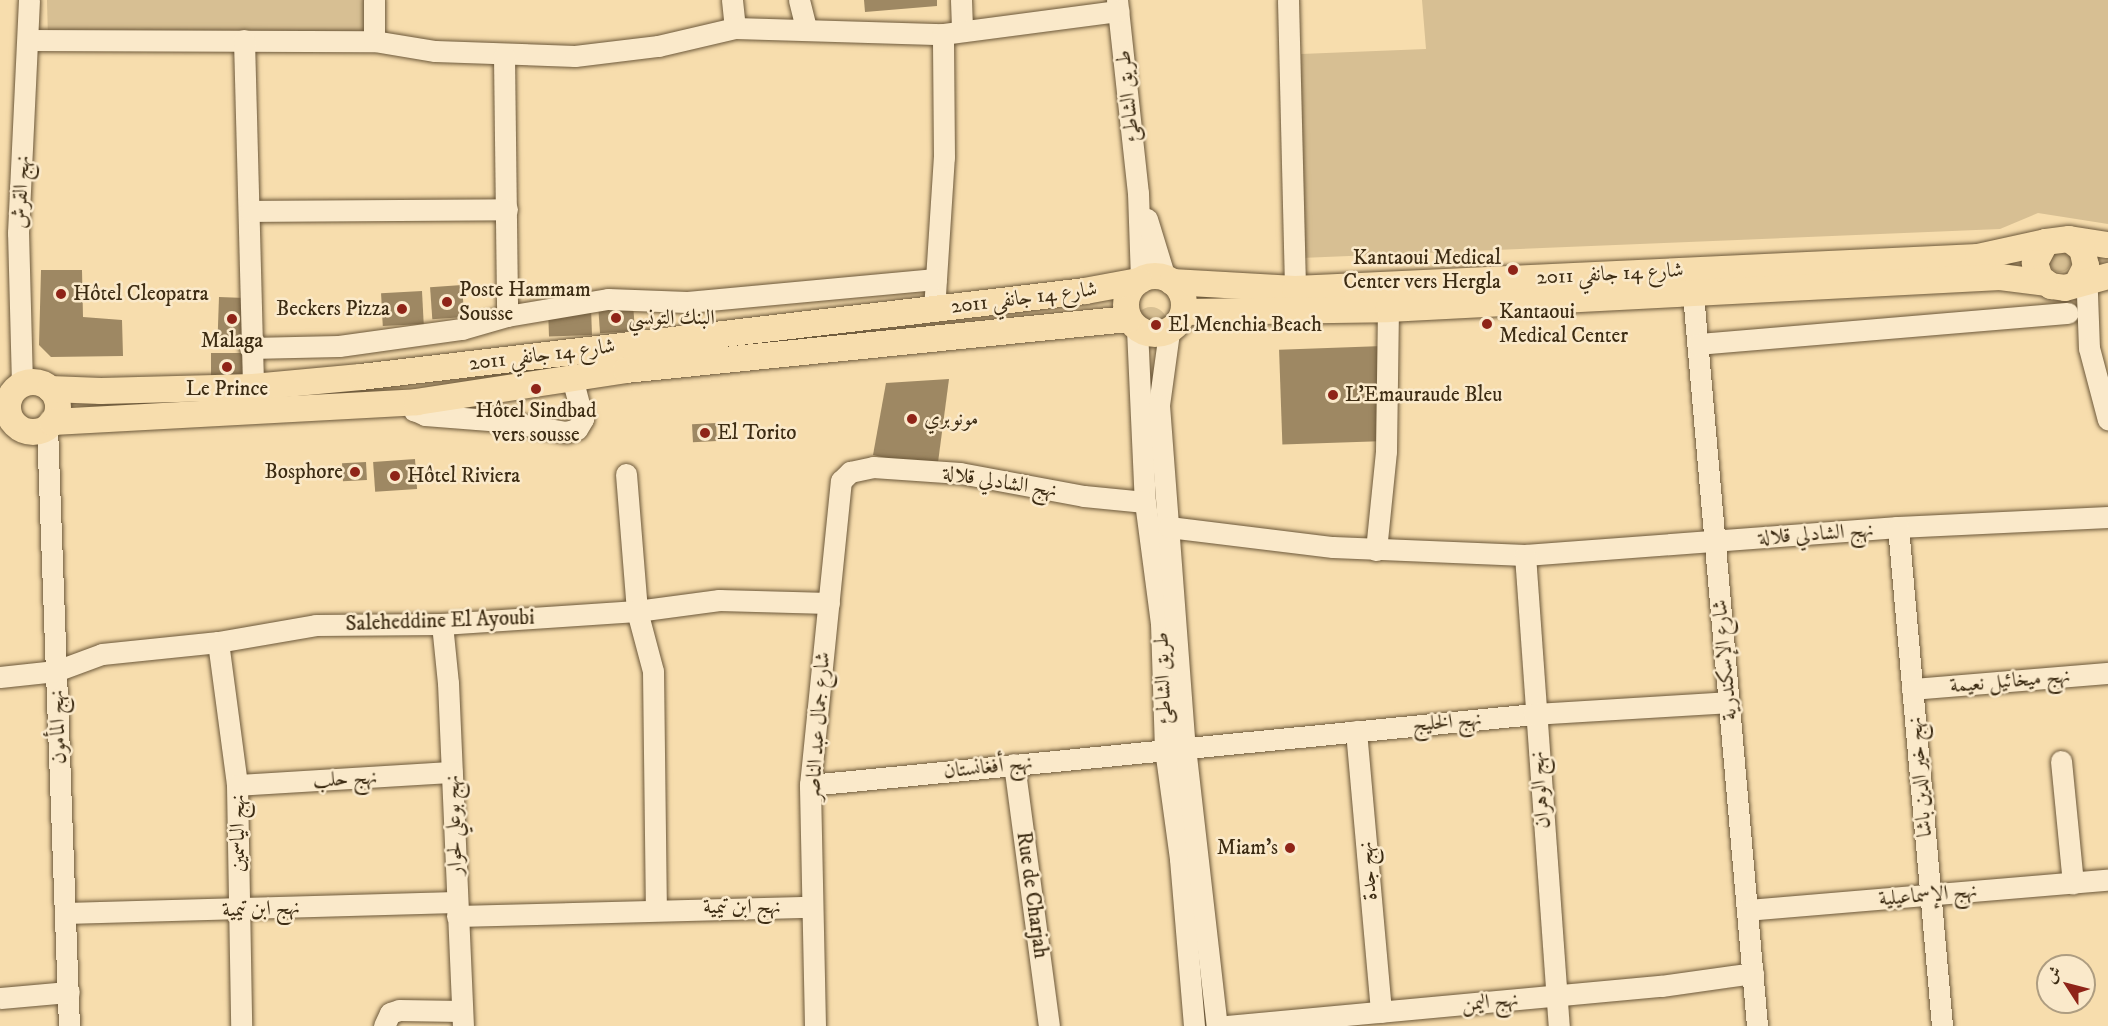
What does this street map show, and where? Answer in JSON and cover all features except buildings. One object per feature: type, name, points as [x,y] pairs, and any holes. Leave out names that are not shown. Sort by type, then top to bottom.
[{"type":"main road","name":"شارع 14 جانفي 2011","points":[[50,389],[101,391],[253,387],[468,365],[687,336],[934,310],[1154,280],[1295,290],[1978,257],[2057,240],[2108,245]]},
{"type":"main road","points":[[2057,240],[2082,249],[2089,276],[2065,288],[2048,285],[2035,263],[2057,240]]},
{"type":"main road","name":"شارع 14 جانفي 2011","points":[[1176,322],[2000,277],[2048,285]]},
{"type":"main road","points":[[1154,280],[1184,301],[1176,322],[1147,334],[1132,324],[1125,302],[1154,280]]},
{"type":"main road","name":"شارع 14 جانفي 2011","points":[[50,425],[417,402],[573,381],[626,370],[1132,324]]},
{"type":"main road","points":[[37,382],[50,389],[58,409],[50,425],[29,431],[6,422],[11,390],[37,382]]},
{"type":"street","name":"نهج القرش","points":[[11,390],[9,233],[28,40],[29,0]]},
{"type":"street","points":[[374,0],[374,41]]},
{"type":"street","points":[[732,0],[735,28]]},
{"type":"street","points":[[799,0],[806,28]]},
{"type":"street","points":[[934,310],[952,33],[961,0]]},
{"type":"street","points":[[1288,0],[1295,290]]},
{"type":"street","points":[[28,40],[374,41],[504,56],[617,53],[735,28],[952,33],[1117,6]]},
{"type":"street","name":"طريق الشاطئ","points":[[1117,6],[1138,193],[1154,280]]},
{"type":"street","points":[[244,40],[250,211],[250,348],[253,387]]},
{"type":"street","points":[[504,56],[507,316]]},
{"type":"street","points":[[250,211],[507,209]]},
{"type":"street","points":[[2089,276],[2089,348],[2108,420]]},
{"type":"street","points":[[250,348],[339,346],[462,329],[507,316],[608,299],[687,302],[936,279]]},
{"type":"street","points":[[2048,285],[2089,348]]},
{"type":"street","name":"شارع الإسكندرية","points":[[1694,294],[1757,1026]]},
{"type":"street","points":[[1376,550],[1386,451],[1388,309]]},
{"type":"street","points":[[1698,344],[2068,313]]},
{"type":"street","name":"طريق الشاطئ","points":[[1176,322],[1159,405],[1169,527],[1180,858],[1194,1026]]},
{"type":"street","name":"طريق الشاطئ","points":[[1132,324],[1145,502],[1175,748],[1217,1026]]},
{"type":"street","points":[[417,402],[414,410],[425,415],[502,420],[566,432],[577,429],[583,419],[573,381]]},
{"type":"street","name":"نهج المأمون","points":[[50,425],[69,1026]]},
{"type":"street","name":"نهج الشادلي قلالة","points":[[855,470],[873,467],[960,473],[1084,496],[1145,502]]},
{"type":"street","name":"شارع جمال عبد الناصر","points":[[815,1026],[810,785],[840,482],[855,470]]},
{"type":"street","points":[[626,474],[637,611],[653,670],[656,909]]},
{"type":"street","name":"نهج الشادلي قلالة","points":[[1169,527],[1376,550],[1525,555],[1898,527],[2108,517]]},
{"type":"street","name":"نهج خير الدين باشا","points":[[1898,527],[1942,1026]]},
{"type":"street","name":"نهج الوهران","points":[[1525,555],[1534,714],[1559,1026]]},
{"type":"street","name":"Saleheddine El Ayoubi","points":[[0,677],[56,671],[102,654],[218,642],[316,626],[442,624],[637,611],[719,600],[829,603]]},
{"type":"street","name":"نهج بوعلي لحوار","points":[[442,624],[452,772],[462,1018]]},
{"type":"street","name":"نهج الياسمين","points":[[218,642],[237,785],[241,1026]]},
{"type":"street","name":"نهج ميخائيل نعيمة","points":[[1912,689],[2108,673]]},
{"type":"street","name":"نهج الخليج","points":[[1175,748],[1534,714],[1729,702]]},
{"type":"street","name":"نهج جدة","points":[[1356,731],[1381,1012]]},
{"type":"street","name":"نهج أفغانستان","points":[[810,785],[1175,748]]},
{"type":"street","points":[[2061,761],[2073,883]]},
{"type":"street","name":"Rue de Charjah","points":[[1014,764],[1049,1026]]},
{"type":"street","name":"نهج حلب","points":[[237,785],[452,772]]},
{"type":"street","name":"نهج الإسماعيلية","points":[[1747,910],[2108,880]]},
{"type":"street","name":"نهج ابن تيمية","points":[[65,913],[811,907]]},
{"type":"street","name":"نهج اليمن","points":[[1227,1026],[1556,995],[1753,973]]},
{"type":"street","points":[[0,998],[69,992]]},
{"type":"street","points":[[384,1026],[390,1013],[399,1010],[462,1018]]},
{"type":"shaded area","points":[[47,0],[367,0],[367,48],[48,39]]},
{"type":"shaded area","points":[[1422,0],[2108,0],[2108,224],[2038,213],[2000,229],[1301,258],[1301,54],[1426,49]]},
{"type":"shaded area","points":[[2060,250],[2068,253],[2071,261],[2068,269],[2060,272],[2052,269],[2049,261],[2052,253]]},
{"type":"shaded area","points":[[1151,307],[1162,312],[1167,323],[1162,334],[1151,339],[1140,334],[1135,323],[1140,312]]},
{"type":"place","name":"Kantaoui Medical Center vers Hergla","points":[[1513,270]]},
{"type":"place","name":"Hôtel Cleopatra","points":[[61,294]]},
{"type":"place","name":"Poste Hammam Sousse","points":[[447,302]]},
{"type":"place","name":"Beckers Pizza","points":[[402,309]]},
{"type":"place","name":"البنك التونسي","points":[[616,318]]},
{"type":"place","name":"Malaga","points":[[232,319]]},
{"type":"place","name":"Kantaoui Medical Center","points":[[1487,324]]},
{"type":"place","name":"El Menchia Beach","points":[[1156,325]]},
{"type":"place","name":"Le Prince","points":[[227,367]]},
{"type":"place","name":"Hôtel Sindbad vers sousse","points":[[536,389]]},
{"type":"place","name":"L'Emauraude Bleu","points":[[1333,395]]},
{"type":"place","name":"مونوبري","points":[[912,419]]},
{"type":"place","name":"El Torito","points":[[705,433]]},
{"type":"place","name":"Bosphore","points":[[355,472]]},
{"type":"place","name":"Hôtel Riviera","points":[[395,476]]},
{"type":"place","name":"Miam's","points":[[1290,848]]}]
